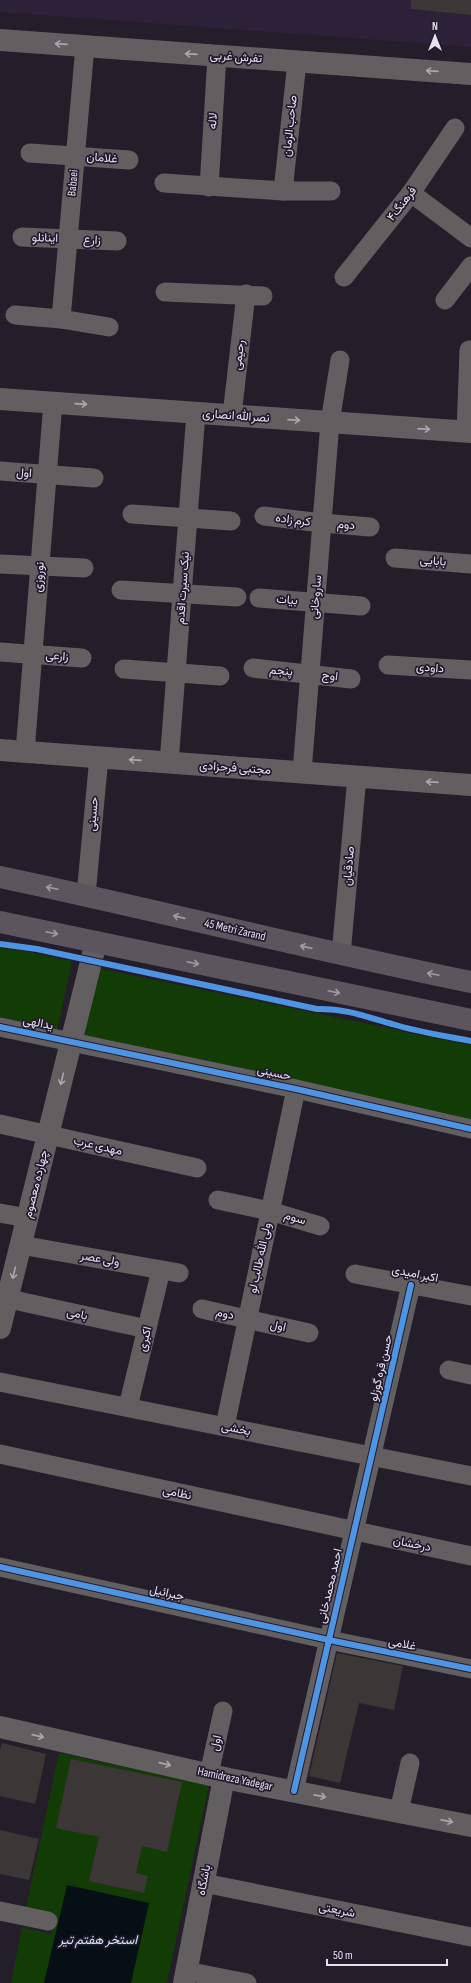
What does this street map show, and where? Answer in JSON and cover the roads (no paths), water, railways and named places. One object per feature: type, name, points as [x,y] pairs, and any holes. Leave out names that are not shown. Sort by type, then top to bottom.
[{"type":"main road","name":"45 Metri Zarand","points":[[0,877],[86,895],[341,955],[471,982]]},
{"type":"main road","points":[[0,922],[471,1020]]},
{"type":"street","name":"تفرش غربی","points":[[0,40],[471,74]]},
{"type":"street","name":"Babaei","points":[[61,319],[85,46]]},
{"type":"street","name":"لاله","points":[[209,186],[217,56]]},
{"type":"street","name":"صاحب الزمان","points":[[283,190],[297,62]]},
{"type":"street","name":"فرهنگ۴","points":[[344,277],[411,193],[455,128]]},
{"type":"street","name":"غلامان","points":[[30,153],[76,155],[128,160]]},
{"type":"street","points":[[164,183],[283,190],[331,191]]},
{"type":"street","points":[[411,193],[471,238]]},
{"type":"street","name":"اینانلو","points":[[22,238],[68,238]]},
{"type":"street","name":"زارع","points":[[68,238],[117,241]]},
{"type":"street","points":[[445,300],[471,266]]},
{"type":"street","name":"رحیمی","points":[[165,292],[255,295],[232,415]]},
{"type":"street","points":[[15,315],[61,319],[109,327]]},
{"type":"street","points":[[468,350],[469,432]]},
{"type":"street","name":"ساروخانی","points":[[302,772],[330,422],[340,360]]},
{"type":"street","name":"نصرالله انصاری","points":[[0,399],[469,432]]},
{"type":"street","name":"نوروزی","points":[[25,752],[53,402]]},
{"type":"street","name":"نیک سیرت اقدم","points":[[169,763],[196,413]]},
{"type":"street","name":"اول","points":[[0,471],[48,475]]},
{"type":"street","points":[[48,475],[94,478]]},
{"type":"street","points":[[132,514],[231,521]]},
{"type":"street","name":"کرم زاده","points":[[264,516],[322,523]]},
{"type":"street","name":"دوم","points":[[322,523],[370,527]]},
{"type":"street","name":"بابایی","points":[[395,558],[471,564]]},
{"type":"street","points":[[0,564],[84,568]]},
{"type":"street","points":[[121,590],[237,597]]},
{"type":"street","name":"بیات","points":[[259,598],[361,606]]},
{"type":"street","points":[[0,652],[33,654]]},
{"type":"street","name":"زارعی","points":[[33,654],[82,658]]},
{"type":"street","name":"داودی","points":[[388,665],[471,670]]},
{"type":"street","name":"پنجم","points":[[253,668],[310,674]]},
{"type":"street","points":[[124,669],[220,676]]},
{"type":"street","name":"اوج","points":[[310,674],[351,678]]},
{"type":"street","name":"مجتبی فرحزادی","points":[[0,750],[471,785]]},
{"type":"street","name":"حسینی","points":[[86,895],[99,757]]},
{"type":"street","name":"صادقیان","points":[[341,955],[357,776]]},
{"type":"street","name":"چهارده معصوم","points":[[0,1328],[4,1297],[21,1244],[96,942]]},
{"type":"street","name":"یدالهی","points":[[0,1027],[71,1041]]},
{"type":"street","name":"حسینی","points":[[71,1041],[296,1089],[471,1129]]},
{"type":"street","name":"ولی الله طالب لو","points":[[225,1426],[296,1089]]},
{"type":"street","name":"مهدی عرب","points":[[0,1124],[197,1168]]},
{"type":"street","name":"سوم","points":[[218,1200],[270,1211],[320,1226]]},
{"type":"street","points":[[0,1212],[27,1218]]},
{"type":"street","name":"ولی عصر","points":[[21,1244],[170,1272]]},
{"type":"street","name":"اکبری","points":[[128,1407],[147,1329],[170,1272]]},
{"type":"street","name":"اکبر امیدی","points":[[355,1274],[471,1296]]},
{"type":"street","name":"حسن قره گوزلو","points":[[372,1456],[411,1285]]},
{"type":"street","name":"بامی","points":[[4,1297],[147,1329]]},
{"type":"street","name":"دوم","points":[[202,1309],[248,1319]]},
{"type":"street","name":"اول","points":[[248,1319],[309,1333]]},
{"type":"street","points":[[449,1370],[471,1375]]},
{"type":"street","name":"بخشی","points":[[0,1382],[471,1476]]},
{"type":"street","name":"نظامی","points":[[0,1454],[354,1532]]},
{"type":"street","name":"احمد محمدخانی","points":[[294,1791],[372,1456]]},
{"type":"street","name":"درخشان","points":[[354,1532],[471,1556]]},
{"type":"street","name":"جبرائیل","points":[[0,1567],[329,1640]]},
{"type":"street","name":"غلامی","points":[[329,1640],[471,1669]]},
{"type":"street","name":"اول","points":[[217,1776],[223,1711]]},
{"type":"street","name":"Hamidreza Yadegar","points":[[0,1727],[217,1776],[471,1826]]},
{"type":"street","points":[[399,1811],[410,1763]]},
{"type":"street","name":"باشگاه","points":[[185,1977],[204,1883],[217,1776]]},
{"type":"street","name":"شریعتی","points":[[204,1883],[471,1937]]},
{"type":"street","points":[[0,1911],[48,1921]]},
{"type":"street","points":[[185,1977],[247,1983]]},
{"type":"water","name":"استخر هفتم تیر","points":[[67,1885],[149,1903],[131,1983],[44,1983]]}]
